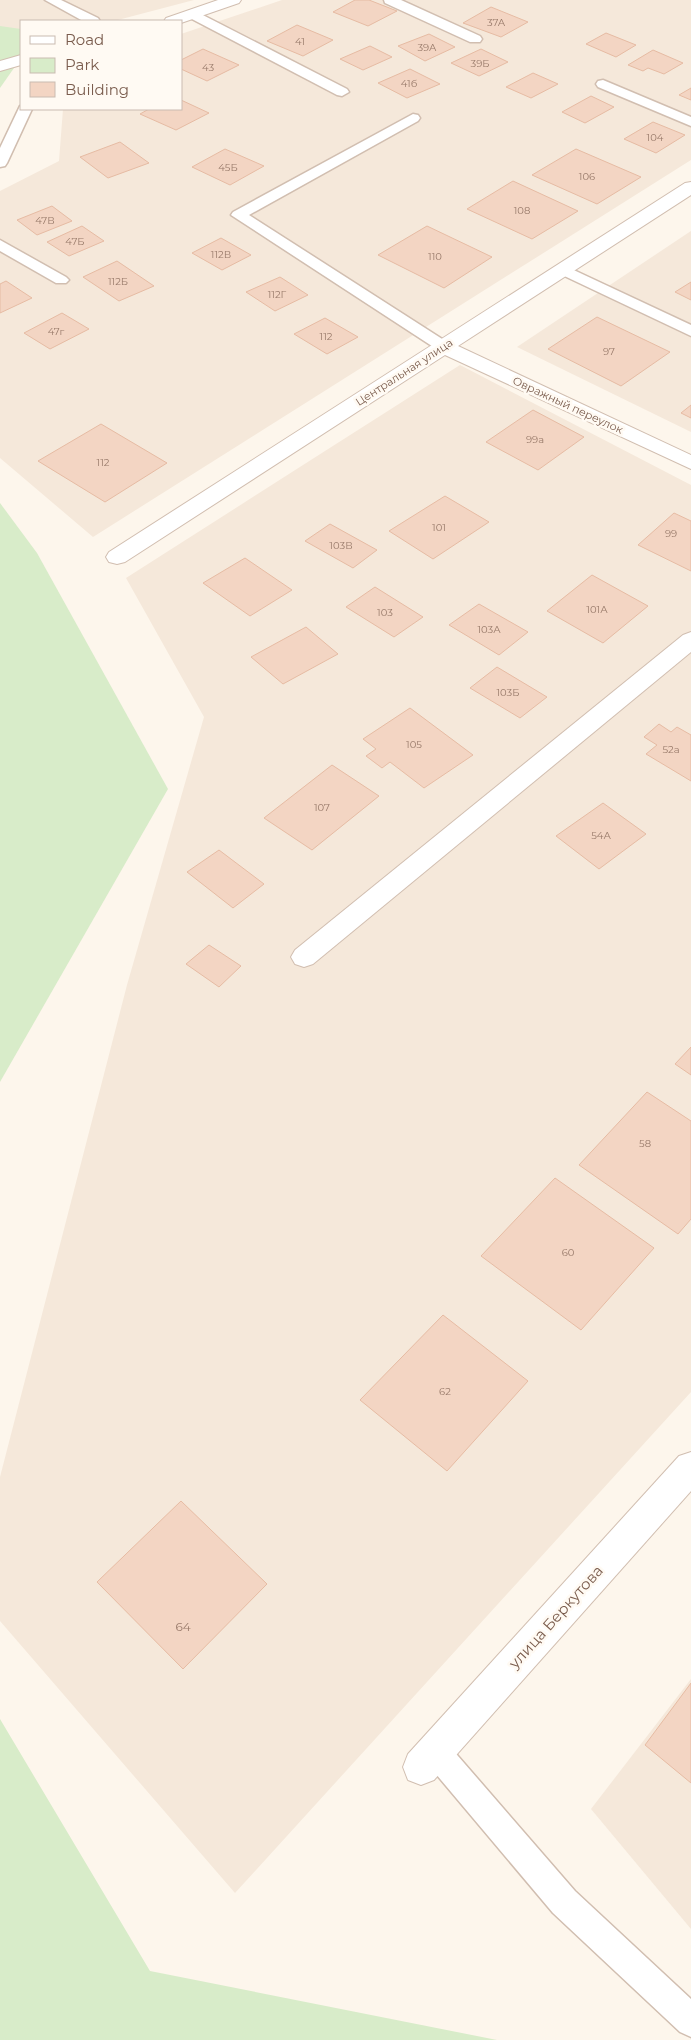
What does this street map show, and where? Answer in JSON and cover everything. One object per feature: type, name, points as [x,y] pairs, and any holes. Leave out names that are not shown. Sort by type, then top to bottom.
[{"type":"street","points":[[175,20],[233,0]]},
{"type":"street","points":[[0,66],[20,60]]},
{"type":"street","name":"Центральная улица","points":[[117,557],[691,187]]},
{"type":"street","name":"Овражный переулок","points":[[444,347],[691,463]]},
{"type":"street","points":[[304,957],[691,640]]},
{"type":"street","name":"улица Беркутова","points":[[428,1759],[691,1467]]},
{"type":"lane","points":[[51,0],[91,20]]},
{"type":"lane","points":[[390,0],[475,39]]},
{"type":"lane","points":[[193,14],[342,92]]},
{"type":"lane","points":[[602,84],[691,122]]},
{"type":"lane","points":[[0,163],[25,110]]},
{"type":"lane","points":[[413,118],[238,215],[444,347]]},
{"type":"lane","points":[[0,245],[62,280]]},
{"type":"lane","points":[[563,270],[691,331]]},
{"type":"lane","points":[[428,1759],[564,1902],[691,2021]]},
{"type":"shaded area","points":[[0,0],[194,0],[118,20],[20,20],[20,46],[0,51]]},
{"type":"shaded area","points":[[282,0],[691,0],[691,160],[93,537],[0,458],[0,191],[59,161],[63,110],[182,110],[182,34]]},
{"type":"shaded area","points":[[691,231],[691,432],[517,347]]},
{"type":"shaded area","points":[[460,365],[691,485],[691,1392],[235,1893],[0,1621],[0,1477],[127,985],[204,717],[126,578]]},
{"type":"shaded area","points":[[691,1679],[691,1929],[591,1809]]},
{"type":"green space","points":[[0,26],[20,29],[20,59],[0,88]]},
{"type":"green space","points":[[0,503],[37,553],[168,789],[0,1082]]},
{"type":"green space","points":[[0,1719],[150,1971],[497,2040],[0,2040]]},
{"type":"building","points":[[355,0],[369,0],[397,11],[368,26],[333,12]]},
{"type":"building","points":[[491,7],[528,22],[501,37],[463,23]]},
{"type":"building","points":[[297,25],[333,40],[303,56],[267,41]]},
{"type":"building","points":[[606,33],[636,45],[616,57],[586,44]]},
{"type":"building","points":[[429,34],[455,47],[425,61],[398,46]]},
{"type":"building","points":[[370,46],[392,57],[363,70],[340,59]]},
{"type":"building","points":[[203,49],[239,65],[207,81],[182,69],[182,60]]},
{"type":"building","points":[[481,49],[508,62],[479,76],[451,63]]},
{"type":"building","points":[[653,50],[683,63],[664,74],[648,68],[643,71],[628,65]]},
{"type":"building","points":[[410,69],[440,84],[407,98],[378,83]]},
{"type":"building","points":[[533,73],[558,84],[531,98],[506,87]]},
{"type":"building","points":[[691,88],[691,100],[679,95]]},
{"type":"building","points":[[591,96],[614,107],[585,123],[562,112]]},
{"type":"building","points":[[182,100],[209,113],[176,130],[140,114],[147,110],[182,110]]},
{"type":"building","points":[[653,122],[685,135],[656,153],[624,139]]},
{"type":"building","points":[[120,142],[149,163],[108,178],[80,157]]},
{"type":"building","points":[[225,149],[264,166],[230,185],[192,167]]},
{"type":"building","points":[[576,149],[641,177],[597,204],[532,175]]},
{"type":"building","points":[[513,181],[578,211],[532,239],[467,209]]},
{"type":"building","points":[[52,206],[72,221],[37,235],[17,220]]},
{"type":"building","points":[[82,226],[104,241],[69,256],[47,242]]},
{"type":"building","points":[[427,226],[492,257],[444,288],[378,255]]},
{"type":"building","points":[[221,238],[251,255],[222,270],[192,253]]},
{"type":"building","points":[[117,261],[154,286],[119,301],[83,277]]},
{"type":"building","points":[[280,277],[308,295],[275,311],[246,292]]},
{"type":"building","points":[[6,281],[32,298],[0,313],[0,284]]},
{"type":"building","points":[[691,282],[691,300],[675,292]]},
{"type":"building","points":[[62,313],[89,329],[50,349],[24,333]]},
{"type":"building","points":[[597,317],[670,352],[621,386],[548,349]]},
{"type":"building","points":[[325,318],[358,337],[327,354],[294,334]]},
{"type":"building","points":[[691,405],[691,418],[681,413]]},
{"type":"building","points":[[533,410],[584,437],[538,470],[486,442]]},
{"type":"building","points":[[101,424],[167,463],[105,502],[38,461]]},
{"type":"building","points":[[445,496],[489,522],[433,559],[389,531]]},
{"type":"building","points":[[674,513],[691,521],[691,571],[638,545]]},
{"type":"building","points":[[330,524],[377,550],[353,568],[305,541]]},
{"type":"building","points":[[245,558],[292,590],[250,616],[203,583]]},
{"type":"building","points":[[592,575],[648,606],[603,643],[547,611]]},
{"type":"building","points":[[375,587],[423,617],[394,637],[346,607]]},
{"type":"building","points":[[479,604],[528,632],[499,655],[449,625]]},
{"type":"building","points":[[306,627],[338,654],[283,684],[251,657]]},
{"type":"building","points":[[497,667],[547,697],[520,718],[470,688]]},
{"type":"building","points":[[410,708],[473,755],[424,788],[390,762],[382,768],[366,756],[376,749],[363,739]]},
{"type":"building","points":[[659,724],[671,732],[677,727],[691,735],[691,781],[646,754],[657,745],[644,737]]},
{"type":"building","points":[[332,765],[379,796],[312,850],[264,818]]},
{"type":"building","points":[[603,803],[646,834],[599,869],[556,836]]},
{"type":"building","points":[[219,850],[264,884],[233,908],[187,872]]},
{"type":"building","points":[[209,945],[241,966],[219,987],[186,964]]},
{"type":"building","points":[[691,1047],[691,1075],[675,1064]]},
{"type":"building","points":[[647,1092],[691,1121],[691,1219],[678,1234],[579,1165]]},
{"type":"building","points":[[555,1178],[654,1248],[581,1330],[481,1256]]},
{"type":"building","points":[[443,1315],[528,1381],[447,1471],[360,1400]]},
{"type":"building","points":[[181,1501],[267,1584],[183,1669],[97,1582]]},
{"type":"building","points":[[691,1683],[691,1783],[645,1745]]}]
